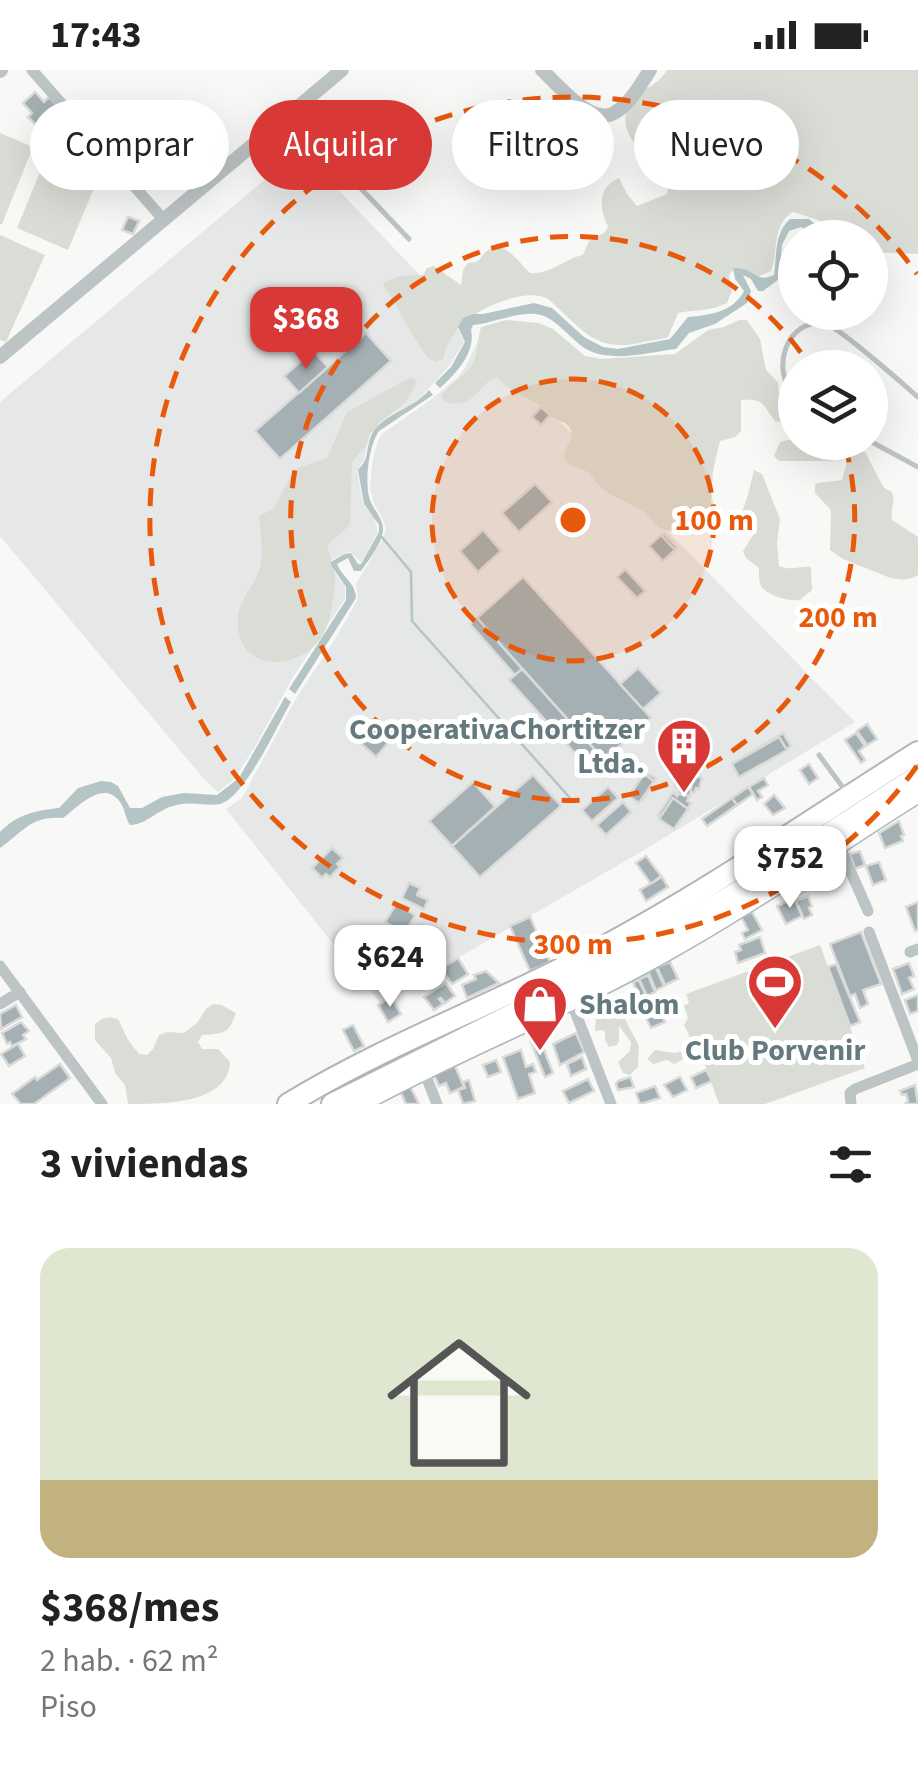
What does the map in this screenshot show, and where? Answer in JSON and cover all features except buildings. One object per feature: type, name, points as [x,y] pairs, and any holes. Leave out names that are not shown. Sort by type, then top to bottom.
[{"type":"highway","points":[[288,1104],[598,949],[705,889],[918,752]]},
{"type":"highway","points":[[332,1104],[623,959],[736,893],[918,776]]},
{"type":"main road","points":[[736,893],[918,793]]},
{"type":"main road","points":[[359,1104],[662,954],[890,810]]},
{"type":"main road","points":[[272,1104],[358,1066]]},
{"type":"street","points":[[32,70],[163,219]]},
{"type":"street","points":[[305,100],[342,70]]},
{"type":"street","points":[[542,70],[585,110],[605,116],[616,113],[650,70]]},
{"type":"street","points":[[0,357],[249,147]]},
{"type":"street","points":[[839,845],[868,912]]},
{"type":"street","points":[[851,1104],[850,1093],[855,1089],[918,1063],[869,932]]},
{"type":"street","points":[[0,966],[102,1104]]},
{"type":"street","points":[[0,1004],[20,992]]},
{"type":"street","points":[[572,1001],[611,1104]]},
{"type":"street","points":[[424,1072],[437,1104]]},
{"type":"lane","points":[[362,190],[409,239]]},
{"type":"lane","points":[[784,350],[798,332],[823,323],[862,350]]},
{"type":"lane","points":[[888,372],[918,398]]},
{"type":"lane","points":[[888,451],[918,467]]},
{"type":"lane","points":[[819,755],[849,796]]},
{"type":"shaded area","points":[[667,70],[918,70],[918,254],[888,253],[888,220],[818,220],[793,212],[778,220],[771,271],[753,279],[734,270],[729,276],[732,291],[727,303],[678,313],[668,337],[627,345],[601,342],[548,299],[528,295],[504,300],[471,317],[453,335],[443,359],[436,362],[428,358],[383,283],[400,276],[423,275],[434,266],[461,285],[468,263],[479,260],[494,247],[506,250],[530,273],[544,272],[583,255],[589,241],[608,227],[603,193],[614,190],[614,181],[619,178],[637,206],[667,194],[668,190],[799,190],[799,100],[634,100],[634,143],[628,132],[626,110],[638,94]]},
{"type":"shaded area","points":[[0,133],[30,146],[30,154],[0,224]]},
{"type":"shaded area","points":[[33,190],[93,190],[68,250],[17,228]]},
{"type":"shaded area","points":[[252,190],[338,190],[461,318],[456,325],[464,342],[449,366],[423,395],[393,413],[370,435],[357,471],[363,504],[374,518],[378,532],[361,563],[351,552],[330,561],[345,587],[345,599],[293,677],[235,778],[218,792],[0,536],[0,402]]},
{"type":"shaded area","points":[[0,235],[45,255],[6,342],[0,340]]},
{"type":"shaded area","points":[[778,245],[778,280],[758,291],[751,279],[743,275],[751,291],[747,303],[715,324],[689,333],[676,349],[632,356],[598,354],[550,319],[536,314],[473,325],[471,346],[463,362],[440,388],[435,383],[451,367],[465,342],[458,327],[463,318],[473,314],[534,303],[552,308],[584,337],[603,347],[618,349],[670,339],[688,317],[734,304],[744,291],[733,268],[762,278],[774,275]]},
{"type":"shaded area","points":[[506,320],[539,323],[553,329],[585,356],[601,359],[675,354],[708,330],[747,320],[760,339],[766,370],[778,382],[778,422],[759,402],[741,400],[741,431],[720,441],[713,471],[711,502],[722,514],[718,521],[679,524],[675,531],[663,529],[642,511],[607,492],[590,473],[568,463],[564,454],[571,437],[568,425],[497,377],[471,399],[446,403],[441,397],[471,367],[481,327]]},
{"type":"shaded area","points":[[479,339],[855,722],[380,1003],[226,809],[242,798],[298,695],[334,641],[358,599],[356,584],[383,539],[386,528],[370,489],[377,443],[382,434],[457,378]]},
{"type":"shaded area","points":[[411,377],[417,381],[410,396],[370,433],[365,447],[352,462],[350,525],[327,545],[335,581],[323,635],[315,646],[292,659],[265,661],[254,656],[245,647],[238,622],[242,603],[261,563],[259,516],[273,509],[295,469],[327,458],[347,412]]},
{"type":"shaded area","points":[[429,390],[433,395],[375,437],[367,484],[370,500],[383,525],[382,534],[361,571],[354,571],[348,558],[337,564],[354,588],[356,598],[295,694],[289,689],[346,600],[346,587],[331,562],[351,553],[361,564],[379,532],[379,525],[364,504],[358,470],[372,434]]},
{"type":"shaded area","points":[[847,460],[869,460],[884,488],[892,492],[892,520],[918,537],[918,575],[888,577],[830,550],[831,510],[815,493],[815,485],[842,480]]},
{"type":"shaded area","points":[[754,470],[762,474],[780,519],[779,566],[811,567],[812,590],[800,600],[779,597],[764,589],[759,568],[743,551],[755,532],[751,526],[745,531],[737,528]]},
{"type":"shaded area","points":[[285,697],[291,702],[250,775],[220,804],[173,806],[130,825],[122,804],[113,795],[98,794],[63,818],[35,822],[0,848],[0,832],[13,821],[59,808],[78,788],[101,781],[118,786],[130,808],[142,808],[162,797],[184,793],[217,795],[239,778]]},
{"type":"shaded area","name":"Club Porvenir","points":[[820,945],[865,1068],[765,1104],[719,1104],[698,1046],[674,1064],[667,1060],[653,1064],[647,1059],[655,1050],[687,1050],[686,994]]},
{"type":"shaded area","points":[[213,1004],[236,1013],[228,1029],[202,1035],[198,1042],[202,1049],[218,1049],[230,1062],[227,1076],[206,1094],[192,1099],[128,1104],[125,1085],[115,1073],[111,1058],[95,1040],[95,1024],[106,1018],[118,1019],[139,1054],[147,1055],[159,1035],[184,1033]]},
{"type":"shaded area","points":[[603,1015],[624,1017],[639,1046],[638,1067],[630,1075],[623,1073],[618,1062],[630,1051],[631,1042],[619,1026],[619,1041],[609,1047],[605,1032],[595,1031],[596,1019]]},
{"type":"waterway","points":[[381,536],[411,572],[412,621],[570,798]]},
{"type":"place","name":"CooperativaChortitzer Ltda.","points":[[684,795]]},
{"type":"place","name":"Club Porvenir","points":[[775,1031]]},
{"type":"place","name":"Shalom","points":[[540,1053]]}]
